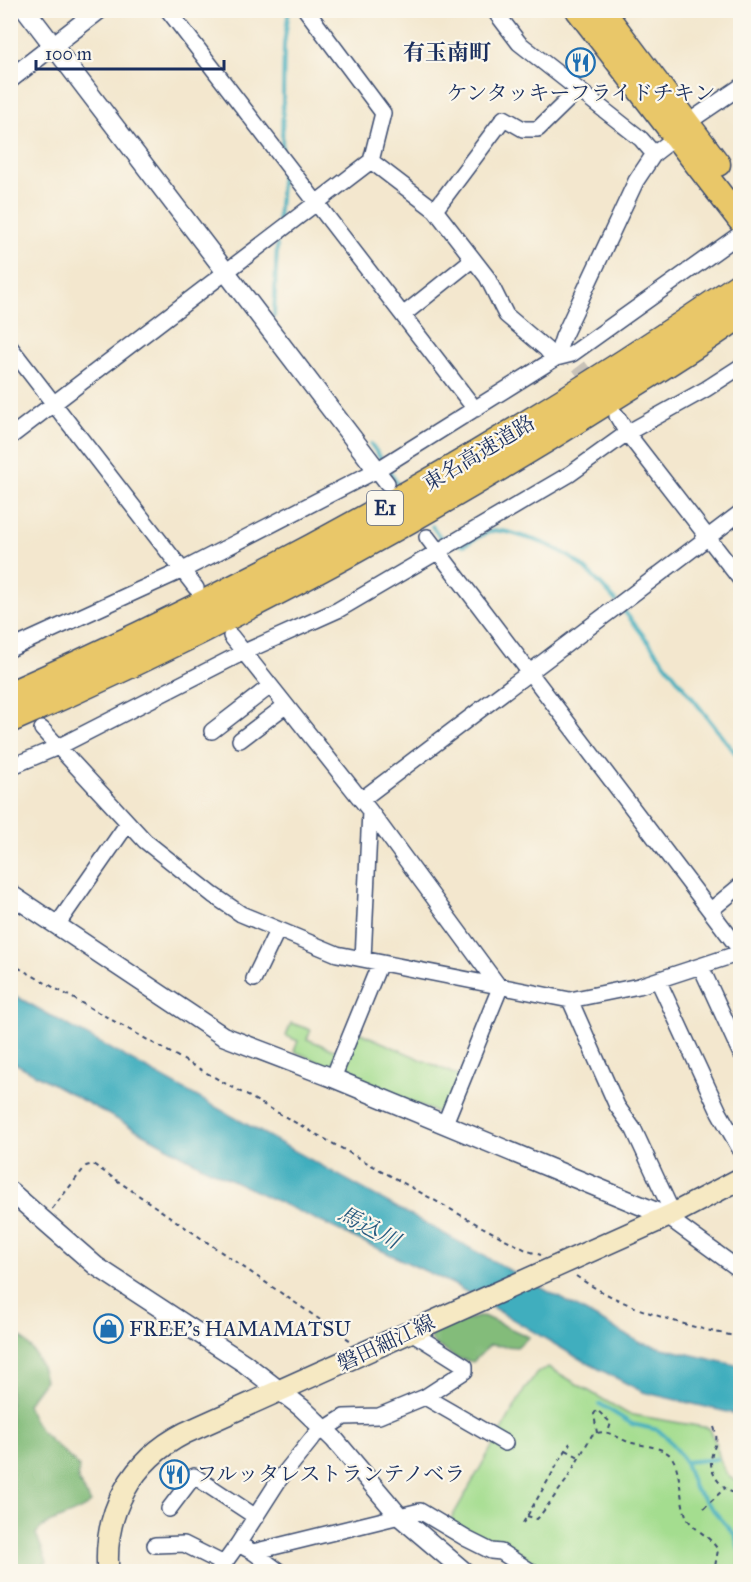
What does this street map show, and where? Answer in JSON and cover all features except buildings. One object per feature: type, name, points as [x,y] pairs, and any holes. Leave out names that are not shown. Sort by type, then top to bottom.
[{"type":"highway","points":[[578,10],[682,130],[741,193]]},
{"type":"highway","points":[[602,10],[741,220]]},
{"type":"highway","name":"東名高速道路","points":[[10,695],[222,595],[402,499],[548,412],[741,286]]},
{"type":"highway","name":"東名高速道路","points":[[10,719],[221,620],[409,521],[560,430],[741,314]]},
{"type":"main road","name":"磐田細江線","points":[[108,1572],[108,1549],[113,1516],[125,1488],[140,1465],[171,1440],[563,1265],[741,1179]]},
{"type":"street","points":[[26,10],[225,274],[381,474]]},
{"type":"street","points":[[10,79],[99,10]]},
{"type":"street","points":[[168,10],[475,409]]},
{"type":"street","points":[[10,437],[371,161],[383,113],[306,10]]},
{"type":"street","points":[[494,10],[519,43],[641,140],[654,154]]},
{"type":"street","points":[[555,359],[566,330],[636,181],[654,154],[682,130],[741,87]]},
{"type":"street","points":[[435,210],[504,118],[523,129],[538,129],[578,90]]},
{"type":"street","points":[[371,161],[435,210],[493,287],[506,315],[555,359]]},
{"type":"street","points":[[10,649],[183,570],[381,474],[393,460],[555,359],[576,360],[741,234]]},
{"type":"street","points":[[403,315],[473,259]]},
{"type":"street","points":[[10,347],[196,588]]},
{"type":"street","points":[[10,767],[58,747],[242,653],[338,610],[570,474],[627,433],[741,367]]},
{"type":"street","points":[[617,416],[627,433],[741,579]]},
{"type":"street","points":[[363,959],[366,806],[532,672],[741,513]]},
{"type":"street","points":[[42,729],[145,841],[213,895],[241,914],[277,931],[337,954],[570,1000],[658,980],[741,952],[442,548],[427,537]]},
{"type":"street","points":[[231,636],[242,653],[366,806],[500,988]]},
{"type":"street","points":[[212,730],[269,687]]},
{"type":"street","points":[[240,740],[285,706]]},
{"type":"street","points":[[57,925],[128,823]]},
{"type":"street","points":[[711,910],[741,886]]},
{"type":"street","points":[[10,894],[223,1036],[333,1078],[670,1215],[741,1270]]},
{"type":"street","points":[[254,979],[277,931]]},
{"type":"street","points":[[333,1078],[380,963]]},
{"type":"street","points":[[701,967],[741,1052]]},
{"type":"street","points":[[658,980],[719,1112],[741,1149]]},
{"type":"street","points":[[445,1123],[500,988]]},
{"type":"street","points":[[570,1000],[616,1106],[634,1130],[670,1215]]},
{"type":"street","points":[[10,1191],[96,1266],[244,1363],[281,1391],[323,1429],[399,1516],[465,1572]]},
{"type":"street","points":[[155,1545],[184,1544],[221,1568],[294,1459],[323,1429],[344,1417],[379,1416],[425,1397],[465,1371],[465,1366],[411,1332]]},
{"type":"street","points":[[425,1397],[505,1443]]},
{"type":"street","points":[[169,1509],[194,1476],[256,1517]]},
{"type":"street","points":[[254,1552],[399,1516],[424,1512],[467,1539],[490,1551],[501,1552],[532,1572]]},
{"type":"street","points":[[238,1544],[254,1552],[280,1572]]},
{"type":"path","points":[[10,963],[493,1232],[528,1251],[563,1265],[572,1274],[616,1299],[711,1332],[741,1337]]},
{"type":"path","points":[[42,1220],[86,1166],[93,1164],[367,1352]]},
{"type":"path","points":[[597,1433],[594,1414],[597,1410],[611,1423],[608,1432]]},
{"type":"path","points":[[714,1427],[718,1438],[711,1459],[713,1472],[725,1488],[741,1495]]},
{"type":"path","points":[[527,1516],[537,1519],[539,1517],[566,1481],[592,1435],[608,1432],[628,1442],[657,1448],[670,1454],[676,1466],[687,1517],[708,1536],[718,1550],[714,1572]]},
{"type":"path","points":[[524,1522],[570,1443]]},
{"type":"path","points":[[566,1450],[579,1457]]},
{"type":"path","points":[[704,1508],[725,1488]]},
{"type":"green space","points":[[291,1023],[311,1030],[307,1039],[339,1052],[330,1067],[294,1051],[298,1041],[286,1036]]},
{"type":"green space","points":[[356,1031],[459,1076],[444,1112],[440,1114],[339,1073]]},
{"type":"green space","points":[[483,1316],[529,1337],[517,1347],[490,1345],[473,1362],[456,1358],[432,1342],[430,1334],[457,1322]]},
{"type":"green space","points":[[10,1337],[22,1338],[27,1343],[37,1358],[45,1380],[27,1404],[31,1415],[42,1432],[79,1467],[78,1480],[91,1503],[53,1521],[36,1534],[47,1562],[37,1571],[11,1571]]},
{"type":"green space","points":[[548,1367],[628,1414],[709,1428],[726,1473],[740,1484],[740,1571],[544,1571],[450,1521],[526,1387],[537,1373]]},
{"type":"water","name":"馬込川","points":[[10,993],[641,1343],[740,1366],[740,1415],[643,1392],[578,1358],[453,1284],[204,1167],[11,1061]]},
{"type":"waterway","points":[[282,149],[284,44],[289,10]]},
{"type":"waterway","points":[[278,221],[282,169]]},
{"type":"waterway","points":[[274,316],[277,245]]},
{"type":"waterway","points":[[371,444],[384,463]]},
{"type":"waterway","points":[[388,469],[397,483]]},
{"type":"waterway","points":[[432,526],[440,537],[449,540]]},
{"type":"waterway","points":[[459,544],[464,545],[486,533],[504,531],[551,546],[585,569],[616,601]]},
{"type":"waterway","points":[[621,607],[740,759]]},
{"type":"waterway","points":[[600,1404],[632,1424],[658,1430],[668,1439],[685,1462],[694,1488],[735,1535],[740,1553]]},
{"type":"waterway","points":[[685,1462],[716,1459]]},
{"type":"tunnel","points":[[579,366],[595,387]]},
{"type":"place","name":"ケンタッキーフライドチキン","points":[[581,62]]},
{"type":"place","name":"FREE's HAMAMATSU","points":[[108,1329]]},
{"type":"place","name":"フルッタレストランテノベラ","points":[[175,1474]]},
{"type":"district","name":"有玉南町","points":[[447,52]]}]
